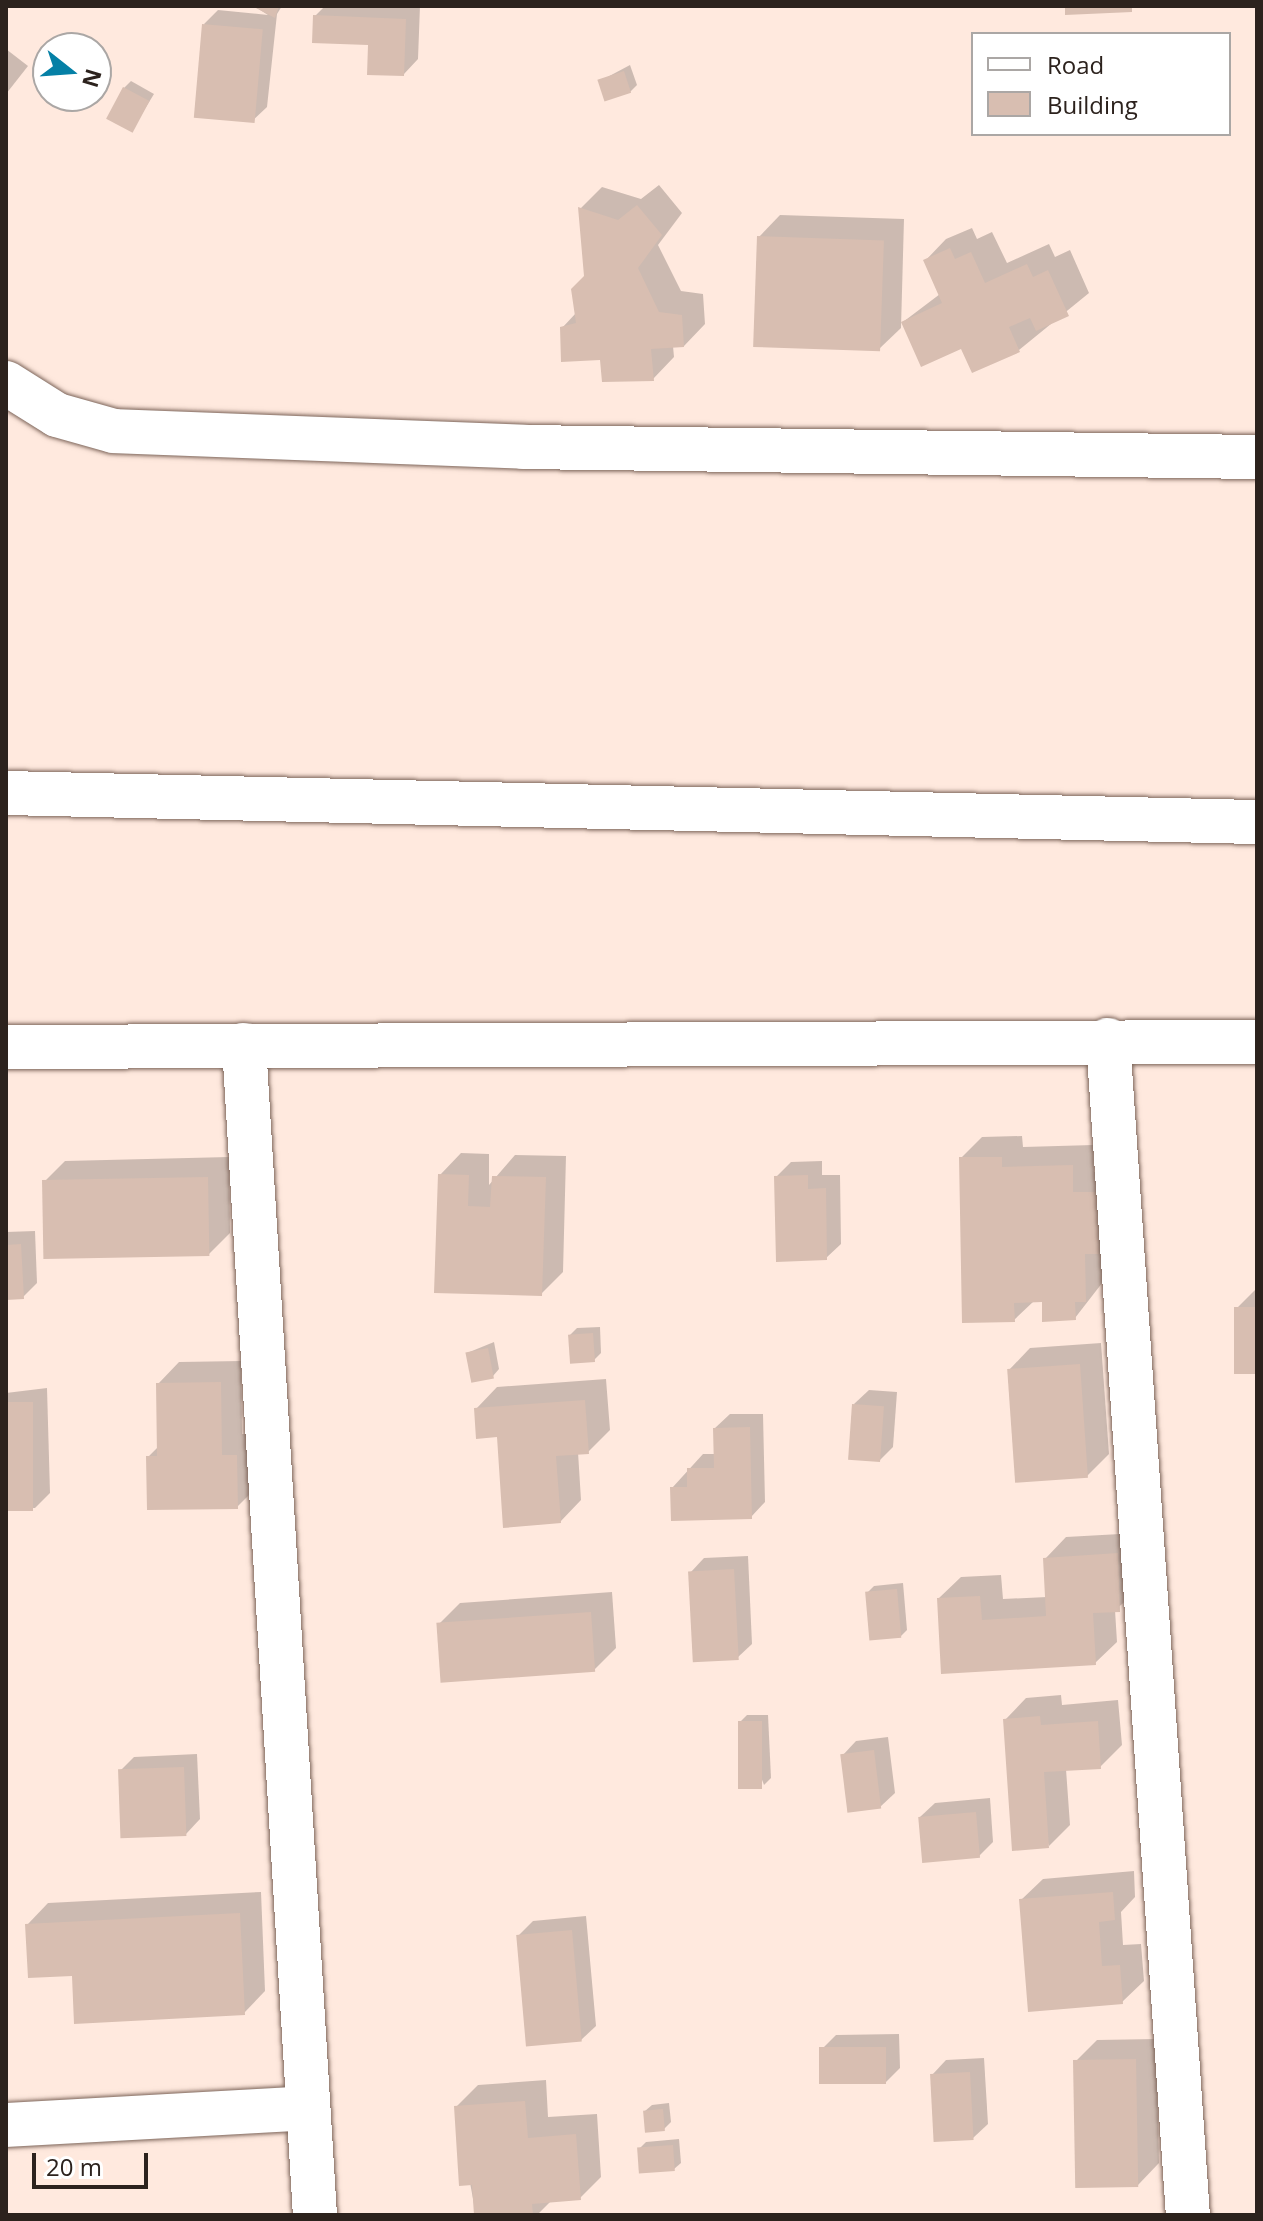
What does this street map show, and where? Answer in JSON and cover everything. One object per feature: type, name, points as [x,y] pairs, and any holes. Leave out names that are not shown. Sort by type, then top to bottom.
[{"type":"street","points":[[6,383],[57,415],[114,431],[523,447],[1257,457]]},
{"type":"street","points":[[6,793],[1257,822]]},
{"type":"street","points":[[6,1047],[1108,1040],[1257,1042]]},
{"type":"street","points":[[1108,1040],[1188,2215]]},
{"type":"street","points":[[244,1045],[315,2215]]},
{"type":"street","points":[[6,2125],[308,2108]]},
{"type":"building","points":[[252,6],[279,6],[275,18]]},
{"type":"building","points":[[1065,6],[1132,6],[1132,12],[1065,15]]},
{"type":"building","points":[[313,15],[406,19],[404,76],[367,75],[368,45],[312,43]]},
{"type":"building","points":[[202,24],[263,29],[255,123],[194,118]]},
{"type":"building","points":[[624,71],[631,93],[604,102],[597,80]]},
{"type":"building","points":[[123,87],[149,101],[133,133],[106,119]]},
{"type":"building","points":[[637,205],[662,235],[638,268],[659,312],[682,315],[684,347],[651,349],[654,381],[602,382],[600,360],[561,362],[560,327],[576,323],[571,289],[584,276],[578,207],[618,220]]},
{"type":"building","points":[[757,236],[884,240],[880,351],[753,347]]},
{"type":"building","points":[[950,248],[955,259],[971,252],[985,283],[1027,264],[1033,277],[1048,270],[1069,316],[1036,331],[1030,318],[1009,327],[1020,352],[972,373],[961,349],[921,367],[901,322],[942,303],[923,260]]},
{"type":"building","points":[[959,1157],[1002,1157],[1002,1167],[1073,1165],[1073,1192],[1097,1192],[1099,1254],[1085,1254],[1086,1302],[1075,1302],[1076,1320],[1042,1322],[1042,1302],[1014,1303],[1015,1322],[962,1323]]},
{"type":"building","points":[[438,1174],[469,1175],[468,1206],[490,1207],[492,1176],[546,1177],[542,1296],[434,1293]]},
{"type":"building","points":[[808,1175],[808,1189],[826,1188],[827,1260],[776,1262],[774,1176]]},
{"type":"building","points":[[208,1177],[209,1256],[43,1259],[42,1180]]},
{"type":"building","points":[[21,1244],[24,1299],[6,1300],[6,1245]]},
{"type":"building","points":[[1234,1307],[1257,1307],[1257,1374],[1234,1374]]},
{"type":"building","points":[[593,1333],[595,1362],[570,1364],[568,1335]]},
{"type":"building","points":[[488,1348],[494,1378],[471,1383],[465,1352]]},
{"type":"building","points":[[1080,1364],[1088,1478],[1015,1483],[1007,1369]]},
{"type":"building","points":[[221,1382],[222,1455],[237,1455],[238,1509],[147,1510],[146,1456],[157,1456],[156,1383]]},
{"type":"building","points":[[585,1400],[589,1454],[556,1456],[561,1523],[503,1528],[497,1437],[476,1439],[474,1408]]},
{"type":"building","points":[[6,1402],[33,1402],[33,1511],[6,1511]]},
{"type":"building","points":[[852,1404],[884,1406],[880,1462],[848,1460]]},
{"type":"building","points":[[750,1427],[752,1519],[671,1521],[670,1487],[687,1487],[687,1468],[714,1468],[713,1428]]},
{"type":"building","points":[[1118,1553],[1120,1612],[1093,1613],[1096,1665],[941,1674],[937,1598],[980,1596],[982,1620],[1046,1616],[1043,1558]]},
{"type":"building","points":[[734,1569],[739,1660],[693,1662],[688,1571]]},
{"type":"building","points":[[897,1589],[901,1638],[869,1641],[865,1592]]},
{"type":"building","points":[[591,1612],[595,1672],[441,1683],[436,1623]]},
{"type":"building","points":[[1040,1716],[1041,1725],[1098,1721],[1101,1769],[1044,1772],[1049,1848],[1012,1851],[1003,1719]]},
{"type":"building","points":[[738,1721],[762,1721],[762,1789],[738,1789]]},
{"type":"building","points":[[874,1750],[881,1809],[847,1813],[840,1754]]},
{"type":"building","points":[[184,1767],[186,1836],[120,1838],[118,1769]]},
{"type":"building","points":[[976,1812],[980,1858],[922,1863],[918,1817]]},
{"type":"building","points":[[1113,1892],[1115,1920],[1099,1922],[1102,1966],[1120,1965],[1123,2004],[1028,2012],[1019,1899]]},
{"type":"building","points":[[240,1913],[245,2015],[74,2024],[72,1976],[28,1978],[25,1924]]},
{"type":"building","points":[[572,1930],[582,2042],[526,2046],[516,1935]]},
{"type":"building","points":[[819,2047],[886,2047],[886,2084],[819,2084]]},
{"type":"building","points":[[1136,2059],[1138,2187],[1075,2188],[1073,2060]]},
{"type":"building","points":[[970,2072],[974,2140],[934,2142],[930,2074]]},
{"type":"building","points":[[525,2101],[528,2138],[576,2134],[581,2200],[532,2204],[533,2215],[474,2215],[472,2185],[459,2186],[454,2106]]},
{"type":"building","points":[[663,2109],[665,2131],[645,2133],[643,2111]]},
{"type":"building","points":[[673,2145],[675,2171],[639,2173],[637,2148]]}]
